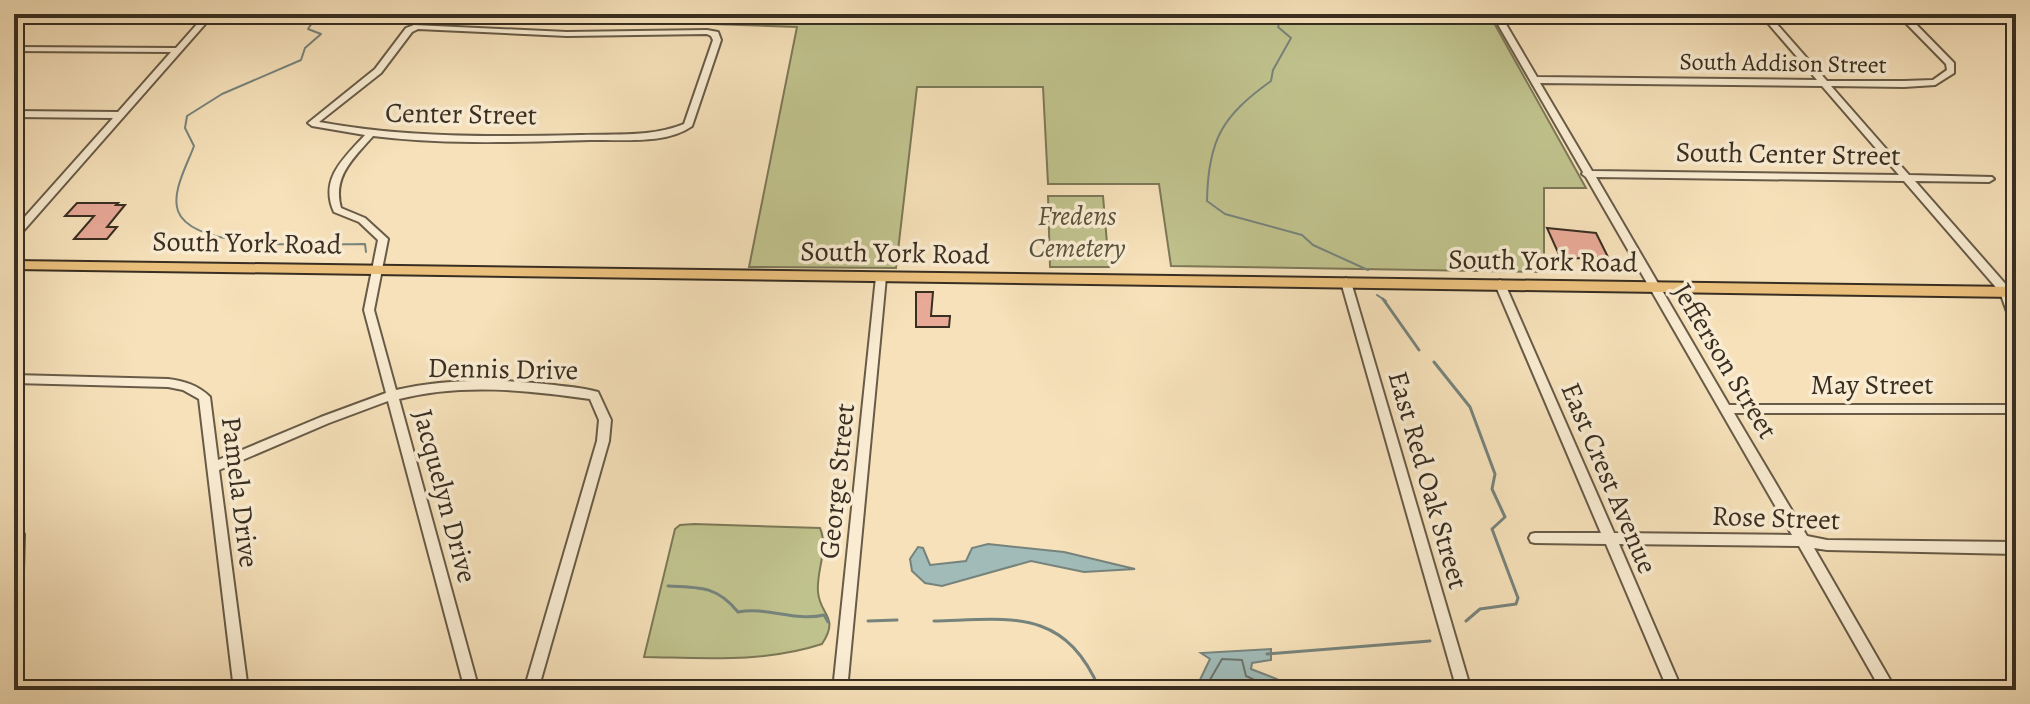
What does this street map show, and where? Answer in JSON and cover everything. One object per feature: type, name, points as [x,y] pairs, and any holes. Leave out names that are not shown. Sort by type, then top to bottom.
[{"type":"main road","name":"South York Road","points":[[14,265],[2010,292]]},
{"type":"street","points":[[14,235],[210,14]]},
{"type":"street","name":"Jefferson Street","points":[[1496,14],[1889,690]]},
{"type":"street","points":[[1764,14],[2010,292],[2016,323]]},
{"type":"street","name":"South Addison Street","points":[[1533,80],[1824,84],[1935,82],[1951,71],[1950,63],[1901,14]]},
{"type":"street","points":[[14,15],[195,16]]},
{"type":"street","name":"Center Street","points":[[409,30],[715,34],[717,40],[688,126],[661,135],[533,138],[370,134],[312,123],[378,71],[409,30]]},
{"type":"street","points":[[14,49],[178,50]]},
{"type":"street","points":[[14,114],[121,115]]},
{"type":"street","name":"Jacquelyn Drive","points":[[370,134],[337,173],[332,189],[337,210],[362,220],[383,239],[369,310],[472,690]]},
{"type":"street","name":"South Center Street","points":[[1587,174],[1989,179]]},
{"type":"street","name":"George Street","points":[[840,690],[881,277]]},
{"type":"street","name":"East Red Oak Street","points":[[1346,282],[1464,690]]},
{"type":"street","name":"East Crest Avenue","points":[[1500,284],[1675,690]]},
{"type":"street","name":"Pamela Drive","points":[[14,379],[186,386],[204,397],[241,690]]},
{"type":"street","name":"Dennis Drive","points":[[213,467],[392,395],[444,387],[554,388],[594,395],[605,420],[603,441],[531,690]]},
{"type":"street","name":"May Street","points":[[1727,409],[2016,409]]},
{"type":"street","points":[[14,529],[18,534],[14,646]]},
{"type":"street","name":"Rose Street","points":[[1535,538],[1802,541],[1827,545],[2016,548]]},
{"type":"green space","points":[[715,14],[1489,14],[1586,188],[1544,188],[1544,272],[1171,266],[1159,184],[1048,184],[1043,87],[917,87],[896,268],[749,267],[797,27],[712,24]]},
{"type":"green space","name":"Fredens Cemetery","points":[[1048,196],[1103,196],[1109,267],[1050,267]]},
{"type":"green space","points":[[680,525],[820,528],[823,552],[818,592],[829,622],[822,644],[756,657],[644,657],[675,529]]},
{"type":"water","points":[[988,544],[1064,552],[1135,569],[1084,572],[1031,561],[942,586],[925,583],[912,571],[910,559],[918,547],[923,548],[930,565],[966,561],[972,548]]},
{"type":"water","points":[[1271,649],[1271,660],[1252,663],[1251,669],[1277,679],[1289,690],[1195,690],[1210,659],[1201,653]]},
{"type":"building","points":[[77,203],[125,205],[107,227],[117,227],[107,239],[74,239],[94,216],[65,216]]},
{"type":"building","points":[[1547,228],[1596,233],[1608,257],[1561,259]]},
{"type":"building","points":[[916,292],[933,292],[931,316],[950,316],[949,327],[916,327]]},
{"type":"waterway","points":[[318,14],[308,29],[321,34],[305,48],[301,60],[222,94],[187,116],[185,128],[194,146],[178,187],[176,203],[178,211],[189,224],[208,234],[234,240],[293,245],[365,244],[366,252]]},
{"type":"waterway","points":[[1282,14],[1278,27],[1291,38],[1273,70],[1271,81],[1240,106],[1221,131],[1211,161],[1207,201],[1225,214],[1302,235],[1313,245],[1368,270]]},
{"type":"waterway","points":[[1377,295],[1383,299]]},
{"type":"waterway","points":[[1383,299],[1419,350]]},
{"type":"waterway","points":[[1434,362],[1470,407],[1495,474],[1492,489],[1505,517],[1492,529],[1518,598],[1516,604],[1480,609],[1466,621]]},
{"type":"waterway","points":[[668,586],[707,590],[723,597],[738,612],[759,611],[802,617],[824,615],[828,622]]},
{"type":"waterway","points":[[868,621],[897,620]]},
{"type":"waterway","points":[[934,621],[1011,620],[1052,631],[1070,644],[1086,663],[1100,690]]},
{"type":"waterway","points":[[1267,654],[1430,641]]}]
